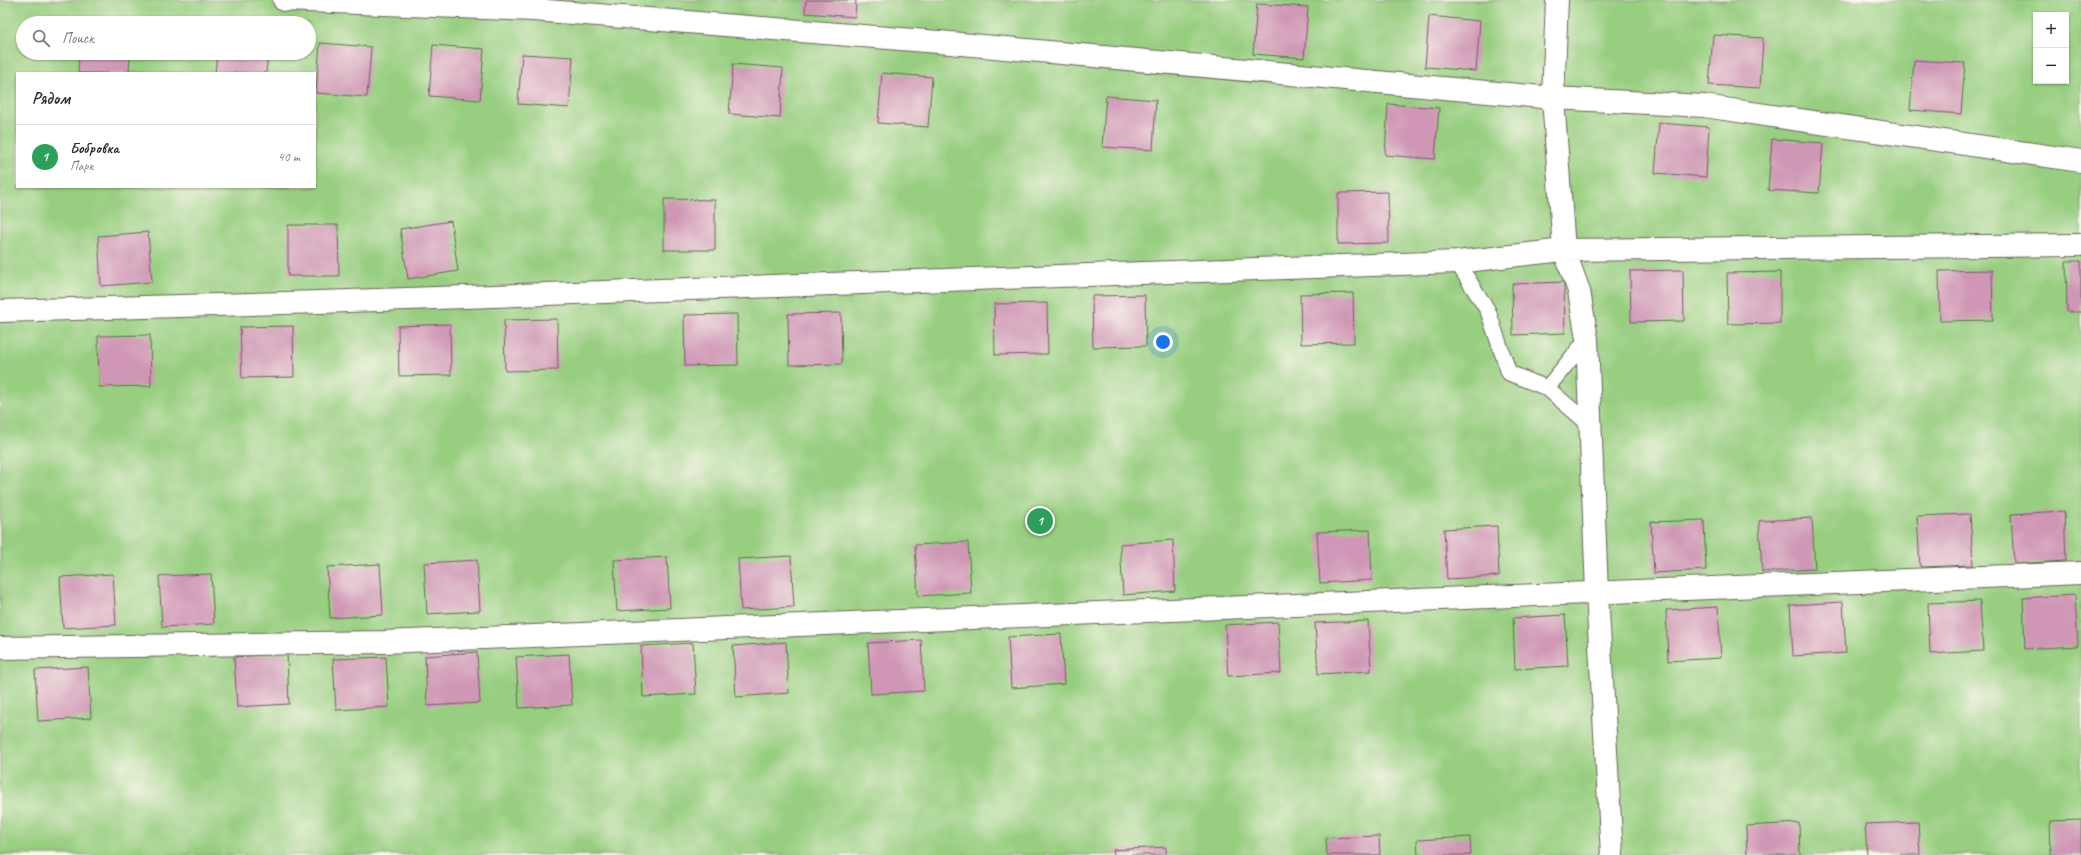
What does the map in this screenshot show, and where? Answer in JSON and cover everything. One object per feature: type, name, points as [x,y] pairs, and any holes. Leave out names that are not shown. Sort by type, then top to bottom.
[{"type":"street","points":[[284,0],[534,10],[899,38],[1553,98],[1704,106],[2081,161]]},
{"type":"street","points":[[1557,0],[1553,98],[1564,250],[1579,291],[1587,339],[1597,593],[1612,855]]},
{"type":"street","points":[[0,310],[320,302],[1457,262],[1564,250],[2081,245]]},
{"type":"street","points":[[0,648],[384,642],[2081,573]]},
{"type":"lane","points":[[1457,262],[1488,311],[1509,373],[1547,388],[1590,425]]},
{"type":"lane","points":[[1547,388],[1587,339]]},
{"type":"green space","points":[[0,0],[2081,0],[2081,855],[0,855]]},
{"type":"building","points":[[806,0],[856,0],[855,17],[805,13]]},
{"type":"building","points":[[1257,4],[1308,7],[1304,58],[1253,54]]},
{"type":"building","points":[[1429,16],[1480,21],[1476,71],[1425,67]]},
{"type":"building","points":[[1713,35],[1763,38],[1760,88],[1709,85]]},
{"type":"building","points":[[320,43],[371,47],[367,97],[316,93]]},
{"type":"building","points":[[433,45],[484,49],[480,100],[429,96]]},
{"type":"building","points":[[522,54],[573,57],[569,108],[518,104]]},
{"type":"building","points":[[79,60],[130,60],[129,72],[78,72]]},
{"type":"building","points":[[216,60],[267,60],[266,72],[215,72]]},
{"type":"building","points":[[1914,60],[1965,63],[1961,114],[1910,110]]},
{"type":"building","points":[[733,64],[783,68],[780,118],[729,114]]},
{"type":"building","points":[[882,73],[932,77],[928,127],[878,123]]},
{"type":"building","points":[[1106,96],[1156,100],[1153,150],[1102,147]]},
{"type":"building","points":[[1388,104],[1439,108],[1435,159],[1385,155]]},
{"type":"building","points":[[1659,123],[1709,127],[1706,177],[1655,173]]},
{"type":"building","points":[[1772,139],[1823,143],[1819,193],[1768,190]]},
{"type":"building","points":[[1388,192],[1389,243],[1338,244],[1338,193]]},
{"type":"building","points":[[664,199],[715,200],[715,250],[664,250]]},
{"type":"building","points":[[451,221],[458,271],[408,279],[400,229]]},
{"type":"building","points":[[288,225],[338,225],[339,276],[288,276]]},
{"type":"building","points":[[148,232],[152,282],[101,286],[98,236]]},
{"type":"building","points":[[2066,261],[2081,261],[2081,312],[2067,312]]},
{"type":"building","points":[[1683,270],[1684,321],[1631,322],[1630,271]]},
{"type":"building","points":[[1992,270],[1993,320],[1940,321],[1939,271]]},
{"type":"building","points":[[1780,272],[1780,323],[1728,324],[1727,273]]},
{"type":"building","points":[[1564,282],[1565,333],[1513,335],[1512,284]]},
{"type":"building","points":[[1353,293],[1354,343],[1301,344],[1300,294]]},
{"type":"building","points":[[1145,295],[1146,346],[1093,347],[1092,296]]},
{"type":"building","points":[[1047,303],[1048,354],[995,355],[994,304]]},
{"type":"building","points":[[841,313],[842,364],[789,365],[788,314]]},
{"type":"building","points":[[737,314],[738,365],[685,366],[684,315]]},
{"type":"building","points":[[557,319],[558,370],[505,371],[504,320]]},
{"type":"building","points":[[450,324],[451,375],[399,376],[398,326]]},
{"type":"building","points":[[293,326],[294,377],[242,378],[240,327]]},
{"type":"building","points":[[150,335],[151,386],[99,387],[98,336]]},
{"type":"building","points":[[2064,511],[2066,561],[2014,564],[2011,514]]},
{"type":"building","points":[[1970,514],[1973,565],[1920,567],[1917,516]]},
{"type":"building","points":[[1812,518],[1815,569],[1762,572],[1759,521]]},
{"type":"building","points":[[1704,520],[1706,570],[1654,573],[1651,522]]},
{"type":"building","points":[[1497,526],[1499,576],[1447,579],[1444,529]]},
{"type":"building","points":[[1370,530],[1372,580],[1320,583],[1317,532]]},
{"type":"building","points":[[1173,540],[1175,591],[1123,595],[1120,544]]},
{"type":"building","points":[[968,542],[971,593],[918,596],[915,545]]},
{"type":"building","points":[[791,556],[794,607],[741,610],[738,559]]},
{"type":"building","points":[[667,557],[670,608],[617,611],[614,560]]},
{"type":"building","points":[[477,560],[480,611],[427,614],[424,563]]},
{"type":"building","points":[[380,564],[383,615],[330,618],[327,567]]},
{"type":"building","points":[[113,574],[116,625],[63,628],[60,577]]},
{"type":"building","points":[[211,574],[214,624],[162,627],[159,576]]},
{"type":"building","points":[[2075,595],[2078,646],[2025,649],[2023,598]]},
{"type":"building","points":[[1980,601],[1983,651],[1930,654],[1928,603]]},
{"type":"building","points":[[1843,602],[1846,653],[1793,656],[1790,605]]},
{"type":"building","points":[[1718,607],[1721,658],[1668,661],[1666,610]]},
{"type":"building","points":[[1565,615],[1568,666],[1515,669],[1513,618]]},
{"type":"building","points":[[1368,621],[1371,671],[1318,674],[1315,623]]},
{"type":"building","points":[[1278,622],[1281,673],[1228,676],[1225,625]]},
{"type":"building","points":[[1061,634],[1064,684],[1011,688],[1008,637]]},
{"type":"building","points":[[921,640],[924,691],[871,694],[868,643]]},
{"type":"building","points":[[786,642],[789,693],[736,697],[733,646]]},
{"type":"building","points":[[693,643],[696,694],[643,697],[641,646]]},
{"type":"building","points":[[477,652],[480,703],[427,706],[425,656]]},
{"type":"building","points":[[287,653],[289,704],[237,707],[234,657]]},
{"type":"building","points":[[569,654],[572,705],[519,708],[516,657]]},
{"type":"building","points":[[386,657],[389,707],[336,710],[333,659]]},
{"type":"building","points":[[88,667],[91,718],[38,721],[35,670]]},
{"type":"building","points":[[2081,820],[2081,855],[2051,855],[2050,821]]},
{"type":"building","points":[[1918,822],[1920,855],[1867,855],[1865,824]]},
{"type":"building","points":[[1799,823],[1800,855],[1747,855],[1746,826]]},
{"type":"building","points":[[1379,836],[1380,855],[1327,855],[1326,838]]},
{"type":"building","points":[[1470,837],[1471,855],[1418,855],[1417,840]]},
{"type":"building","points":[[1166,847],[1166,855],[1114,855],[1113,850]]},
{"type":"place","name":"Бобровка","points":[[1040,521]]}]
